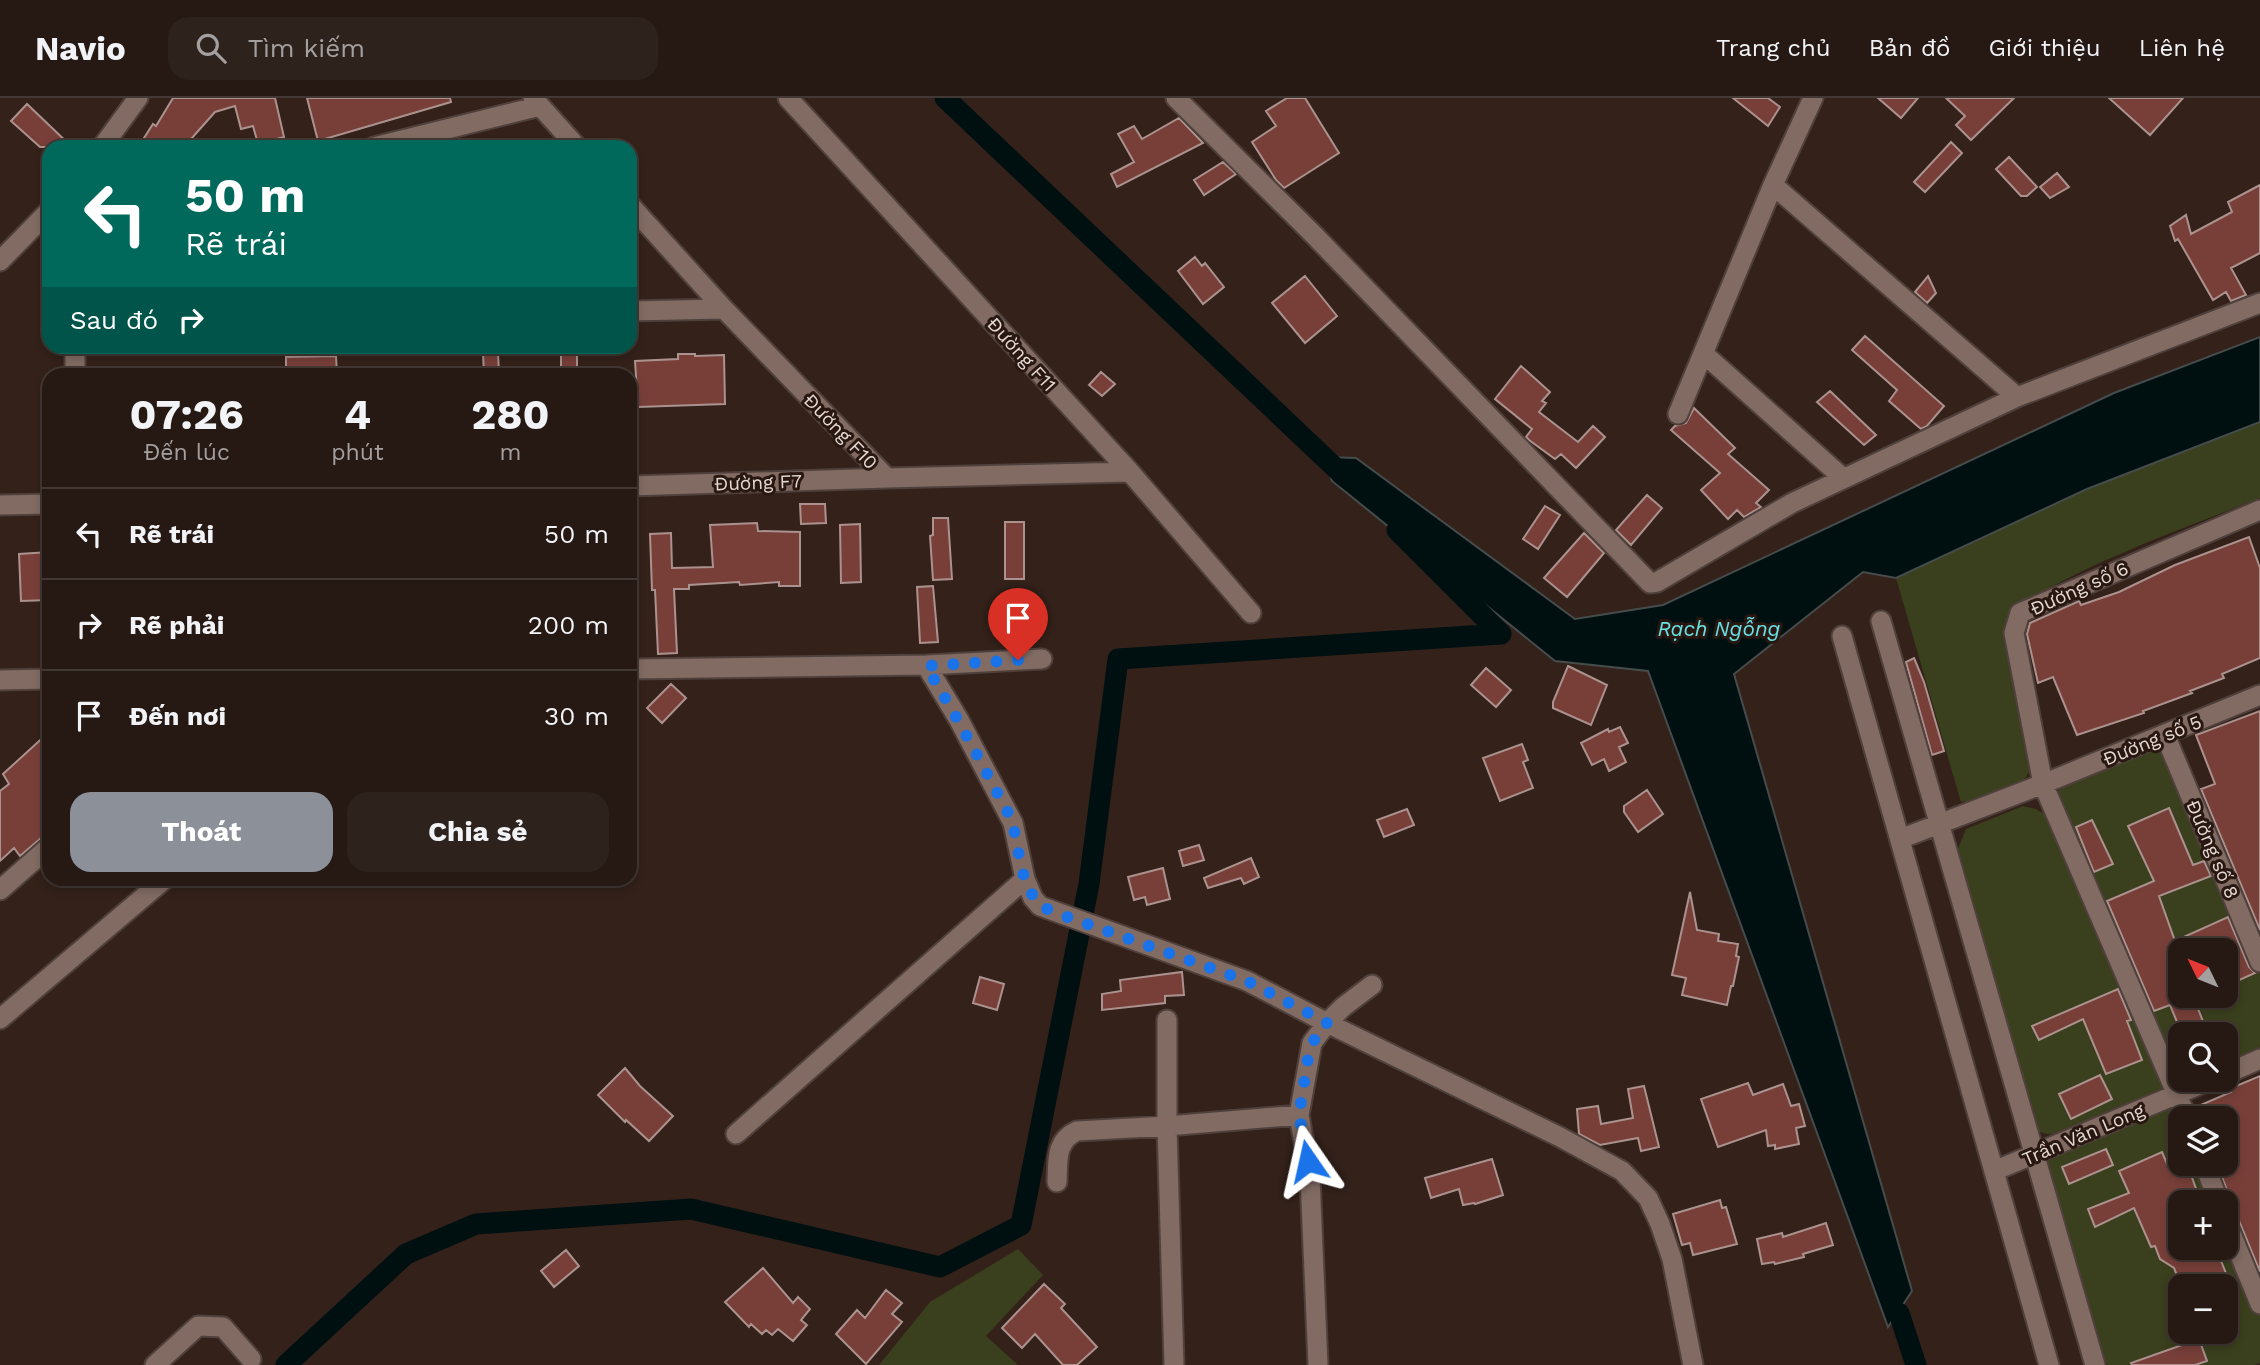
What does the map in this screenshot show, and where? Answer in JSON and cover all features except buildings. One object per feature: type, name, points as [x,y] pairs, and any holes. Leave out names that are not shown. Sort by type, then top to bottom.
[{"type":"street","points":[[107,140],[138,98]]},
{"type":"street","name":"Đường F11","points":[[788,98],[1130,472],[1251,613]]},
{"type":"street","points":[[1176,98],[1312,234],[1650,583],[1657,582],[1792,503],[2017,397],[2260,303]]},
{"type":"street","points":[[1678,414],[1773,185],[1813,98]]},
{"type":"street","points":[[399,140],[537,102],[571,140]]},
{"type":"street","points":[[1773,185],[2017,397]]},
{"type":"street","name":"Đường F10","points":[[637,213],[724,309],[887,478],[1130,472]]},
{"type":"street","points":[[0,261],[42,218]]},
{"type":"street","points":[[637,311],[724,309]]},
{"type":"street","points":[[1704,354],[1843,478]]},
{"type":"street","name":"Đường F7","points":[[637,486],[887,478]]},
{"type":"street","points":[[0,505],[42,504]]},
{"type":"street","name":"Đường số 6","points":[[2043,784],[2014,633],[2020,613],[2260,510]]},
{"type":"street","points":[[1881,621],[2095,1365]]},
{"type":"street","points":[[1842,636],[2049,1365]]},
{"type":"street","points":[[637,669],[926,666],[1042,659]]},
{"type":"street","points":[[926,666],[959,720],[1013,823],[1025,879],[1033,898],[1040,906],[1247,981],[1560,1137],[1622,1171],[1648,1198],[1660,1224],[1672,1259],[1693,1365]]},
{"type":"street","points":[[0,680],[42,679]]},
{"type":"street","name":"Đường số 5","points":[[1900,839],[2260,695]]},
{"type":"street","name":"Đường số 8","points":[[2165,735],[2260,962]]},
{"type":"street","points":[[2043,784],[2182,1106]]},
{"type":"street","points":[[0,890],[42,853]]},
{"type":"street","points":[[736,1134],[1025,879]]},
{"type":"street","points":[[0,1019],[157,886]]},
{"type":"street","points":[[1318,1365],[1310,1177],[1299,1115],[1309,1052],[1316,1036],[1343,1007],[1372,985]]},
{"type":"street","points":[[1167,1020],[1167,1126],[1174,1365]]},
{"type":"street","points":[[2238,1069],[2260,1059]]},
{"type":"street","name":"Trần Văn Long","points":[[1994,1171],[2182,1092]]},
{"type":"street","points":[[1057,1182],[1058,1152],[1069,1135],[1077,1131],[1299,1115]]},
{"type":"street","points":[[2238,1250],[2260,1304]]},
{"type":"street","points":[[155,1365],[198,1326],[223,1327],[251,1359]]},
{"type":"green space","points":[[2260,422],[2260,498],[2108,559],[2020,605],[2032,757],[2030,768],[2024,780],[2009,789],[1961,802],[1896,578],[2087,489]]},
{"type":"green space","points":[[2155,749],[2165,752],[2260,974],[2260,1051],[2238,1061],[2238,1022],[2168,1022],[2168,1063],[2055,797],[2060,788]]},
{"type":"green space","points":[[2023,806],[2036,809],[2047,816],[2166,1093],[2066,1133],[2047,1134],[2032,1130],[1957,851],[1966,829]]},
{"type":"green space","points":[[2173,1104],[2174,1106],[2168,1106],[2168,1176],[2204,1176],[2211,1190],[2168,1190],[2168,1260],[2238,1260],[2238,1252],[2260,1304],[2260,1363],[2107,1365],[2037,1157]]},
{"type":"green space","points":[[1018,1249],[1043,1275],[986,1336],[1018,1365],[879,1365],[930,1302]]},
{"type":"water","name":"Rạch Ngỗng","points":[[2260,337],[2260,422],[2087,489],[1896,578],[1863,572],[1734,674],[1912,1291],[1888,1327],[1648,671],[1555,661],[1332,481],[1325,457],[1356,458],[1575,619],[1663,605],[2114,393]]},
{"type":"waterway","points":[[945,98],[1345,477]]},
{"type":"waterway","points":[[286,1365],[406,1254],[476,1224],[691,1209],[940,1267],[1021,1225],[1089,884],[1118,659],[1501,634],[1397,530]]},
{"type":"waterway","points":[[1899,1313],[1916,1365]]},
{"type":"route","points":[[1018,660],[926,666],[959,720],[1013,823],[1025,879],[1033,898],[1040,906],[1051,911],[1247,981],[1327,1023],[1316,1036],[1309,1052],[1299,1115],[1308,1161]]}]
